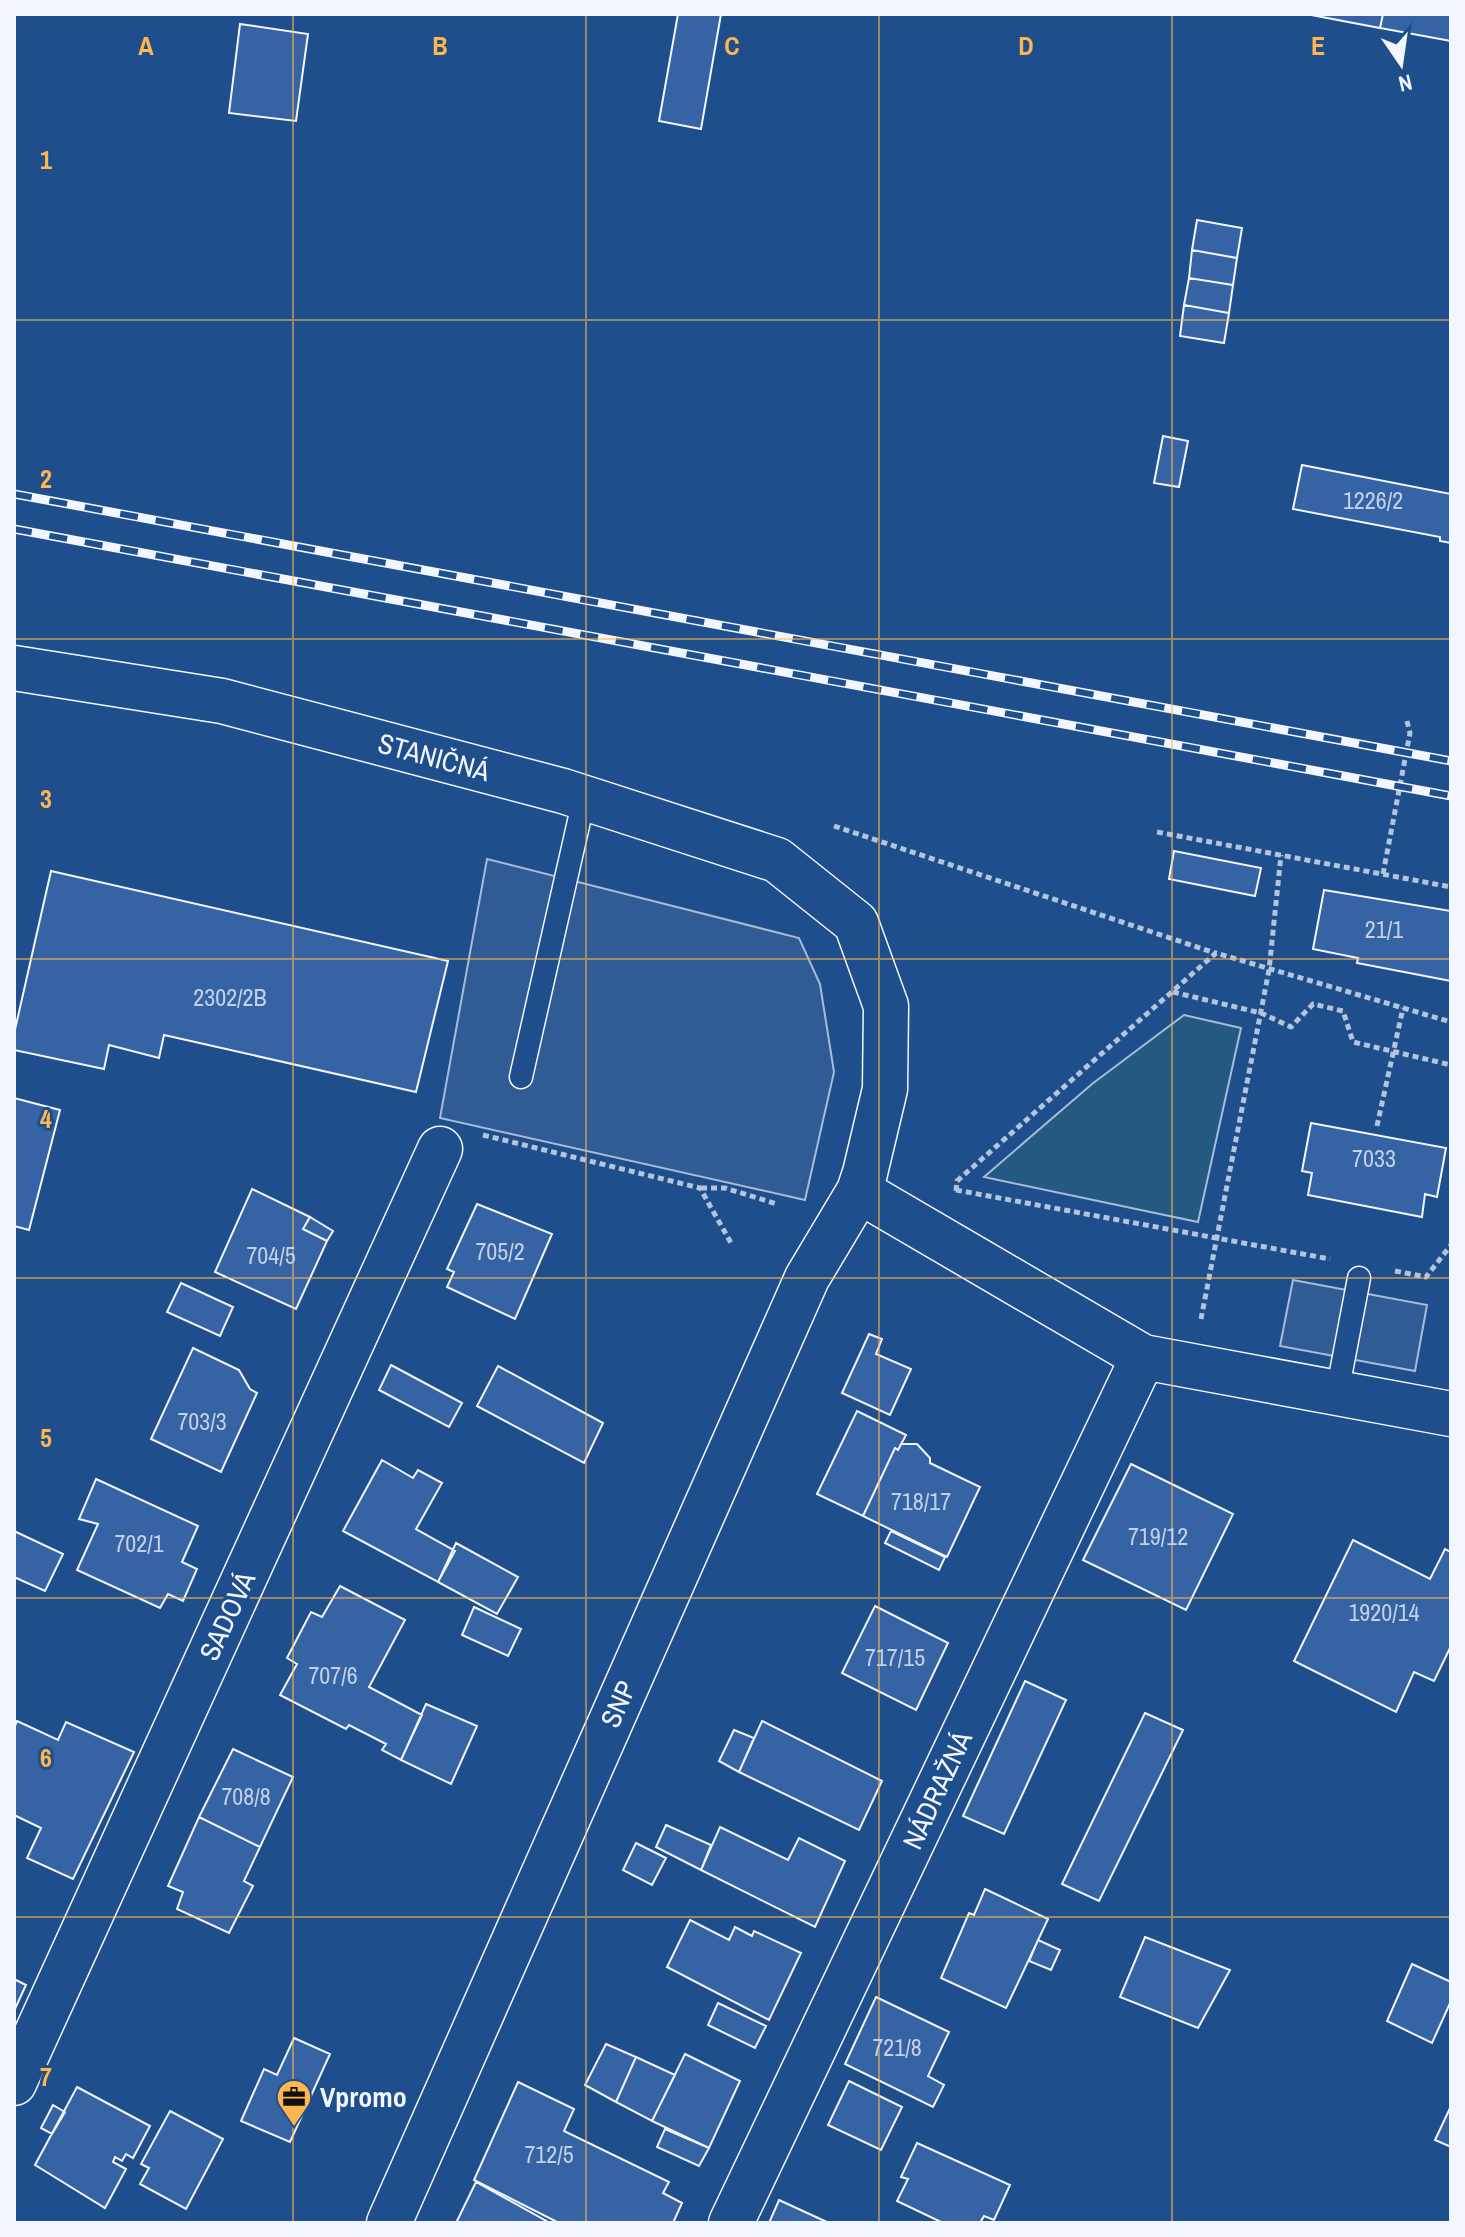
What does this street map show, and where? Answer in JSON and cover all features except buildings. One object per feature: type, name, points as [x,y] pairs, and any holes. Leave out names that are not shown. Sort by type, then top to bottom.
[{"type":"street","name":"STANIČNÁ","points":[[14,668],[222,701],[584,799],[777,860],[833,905]]},
{"type":"street","name":"SNP","points":[[389,2223],[807,1278],[859,1191],[885,1089],[886,1006],[856,923],[833,905]]},
{"type":"street","name":"SADOVÁ","points":[[14,2083],[440,1149]]},
{"type":"street","points":[[859,1191],[1143,1357],[1451,1414]]},
{"type":"street","name":"NÁDRAŽNÁ","points":[[731,2223],[1143,1357]]},
{"type":"lane","points":[[521,1077],[584,799]]},
{"type":"lane","points":[[1337,1393],[1359,1278]]},
{"type":"path","points":[[1383,874],[1410,733],[1407,721]]},
{"type":"path","points":[[834,826],[1269,970],[1451,1022]]},
{"type":"path","points":[[1157,832],[1451,887]]},
{"type":"path","points":[[1200,1324],[1269,970],[1281,855]]},
{"type":"path","points":[[955,1201],[957,1181],[1216,953]]},
{"type":"path","points":[[1173,992],[1261,1013],[1291,1027],[1313,1004],[1343,1011],[1353,1042],[1451,1065]]},
{"type":"path","points":[[1377,1126],[1403,1008]]},
{"type":"path","points":[[440,1149],[452,1127],[700,1188],[725,1188],[777,1204]]},
{"type":"path","points":[[700,1188],[731,1243]]},
{"type":"path","points":[[956,1190],[1336,1260]]},
{"type":"path","points":[[1381,1268],[1426,1277],[1451,1245]]},
{"type":"shaded area","points":[[487,859],[799,938],[820,984],[834,1072],[805,1200],[440,1118]]},
{"type":"shaded area","points":[[1184,1015],[1241,1028],[1198,1222],[984,1177],[1092,1084]]},
{"type":"shaded area","points":[[1293,1280],[1427,1305],[1415,1371],[1280,1346]]},
{"type":"railway","points":[[14,494],[1451,761]]},
{"type":"railway","points":[[14,529],[1451,796]]},
{"type":"place","name":"Vpromo","points":[[294,2128]]}]
